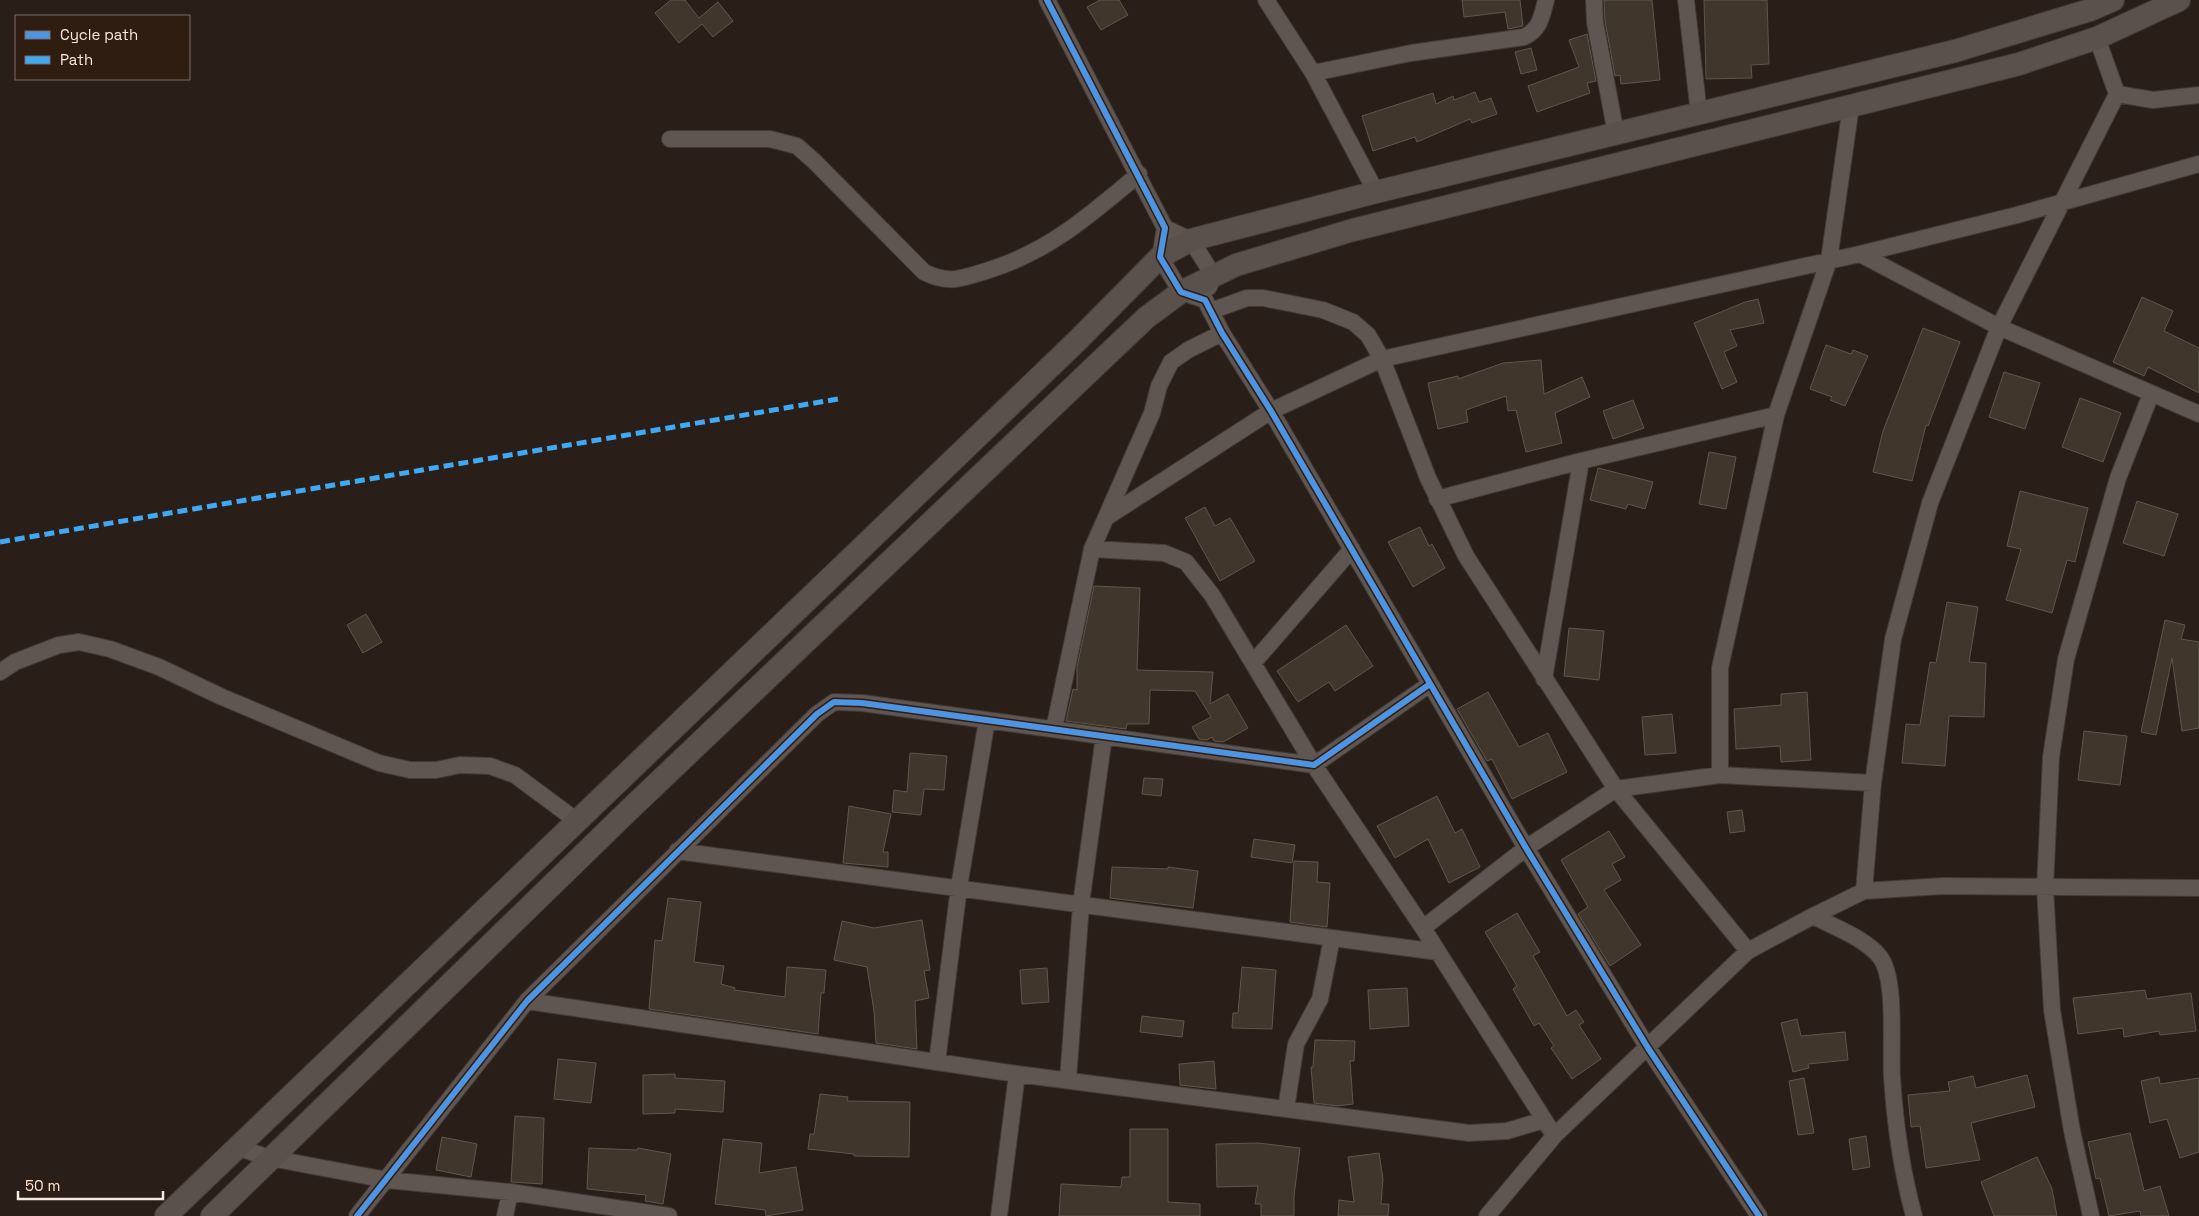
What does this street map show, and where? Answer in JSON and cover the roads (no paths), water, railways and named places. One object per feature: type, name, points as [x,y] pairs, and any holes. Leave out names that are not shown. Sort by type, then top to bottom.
[{"type":"main road","points":[[166,1216],[1078,340],[1160,258],[1191,240],[1376,192],[1955,51],[2090,10],[2113,0]]},
{"type":"main road","points":[[212,1216],[629,810],[1147,317],[1181,292],[1236,265],[1353,230],[2019,64],[2097,38],[2179,0]]},
{"type":"street","points":[[1047,0],[1139,174],[1165,228],[1160,258],[1181,292],[1208,306],[1222,333],[1271,411],[1526,848],[1648,1048],[1759,1216]]},
{"type":"street","points":[[1266,0],[1313,72],[1376,192]]},
{"type":"street","points":[[1313,72],[1411,53],[1524,37],[1533,33],[1539,25],[1546,0]]},
{"type":"street","points":[[1594,0],[1595,22],[1616,134]]},
{"type":"street","points":[[1686,0],[1698,114]]},
{"type":"street","points":[[1864,892],[1873,784],[1893,639],[1930,503],[1999,328],[2117,94],[2097,38]]},
{"type":"street","points":[[2117,94],[2154,100],[2199,95]]},
{"type":"street","points":[[1720,775],[1720,668],[1776,415],[1829,260],[1851,106]]},
{"type":"street","points":[[670,139],[770,139],[797,146],[924,272],[936,278],[952,281],[1018,261],[1050,244],[1088,217],[1139,174]]},
{"type":"street","points":[[1107,517],[1271,411],[1382,359],[1860,254],[2063,202],[2199,164]]},
{"type":"street","points":[[1165,228],[1191,240],[1213,275],[1208,306]]},
{"type":"street","points":[[1860,254],[1999,328],[2199,414]]},
{"type":"street","points":[[1208,306],[1247,298],[1263,298],[1323,310],[1353,322],[1368,335],[1382,359],[1438,499],[1466,556],[1616,789],[1748,951]]},
{"type":"street","points":[[1054,729],[1092,549],[1152,413],[1159,386],[1171,362],[1222,333]]},
{"type":"street","points":[[2091,1216],[2072,1131],[2052,1010],[2045,888],[2051,757],[2066,659],[2118,478],[2151,394]]},
{"type":"street","points":[[1438,499],[1581,461],[1776,415]]},
{"type":"street","points":[[1544,679],[1581,461]]},
{"type":"street","points":[[1092,549],[1164,553],[1186,562],[1212,595],[1314,765],[1423,928],[1555,1135]]},
{"type":"street","points":[[1253,663],[1352,549]]},
{"type":"street","points":[[0,672],[15,662],[59,645],[79,642],[110,649],[159,667],[222,697],[379,763],[410,770],[436,770],[460,765],[490,766],[515,775],[577,821]]},
{"type":"street","points":[[357,1216],[527,1001],[817,714],[834,702],[862,703],[1314,765],[1430,684]]},
{"type":"street","points":[[936,1062],[960,888],[987,720]]},
{"type":"street","points":[[1068,1080],[1081,904],[1104,736]]},
{"type":"street","points":[[1423,928],[1526,848],[1616,789],[1720,775],[1873,784]]},
{"type":"street","points":[[677,851],[1438,952]]},
{"type":"street","points":[[1487,1216],[1555,1135],[1748,951],[1813,916],[1864,892],[1943,886],[2199,888]]},
{"type":"street","points":[[1813,916],[1869,947],[1881,958],[1886,972],[1891,1013],[1892,1077],[1905,1185],[1914,1216]]},
{"type":"street","points":[[1286,1109],[1296,1044],[1320,999],[1332,938]]},
{"type":"street","points":[[527,1001],[1017,1074],[1469,1133],[1507,1132],[1544,1120]]},
{"type":"street","points":[[999,1216],[1017,1074]]},
{"type":"street","points":[[236,1147],[270,1158],[386,1180],[510,1192],[668,1216]]},
{"type":"street","points":[[504,1216],[510,1192]]}]
